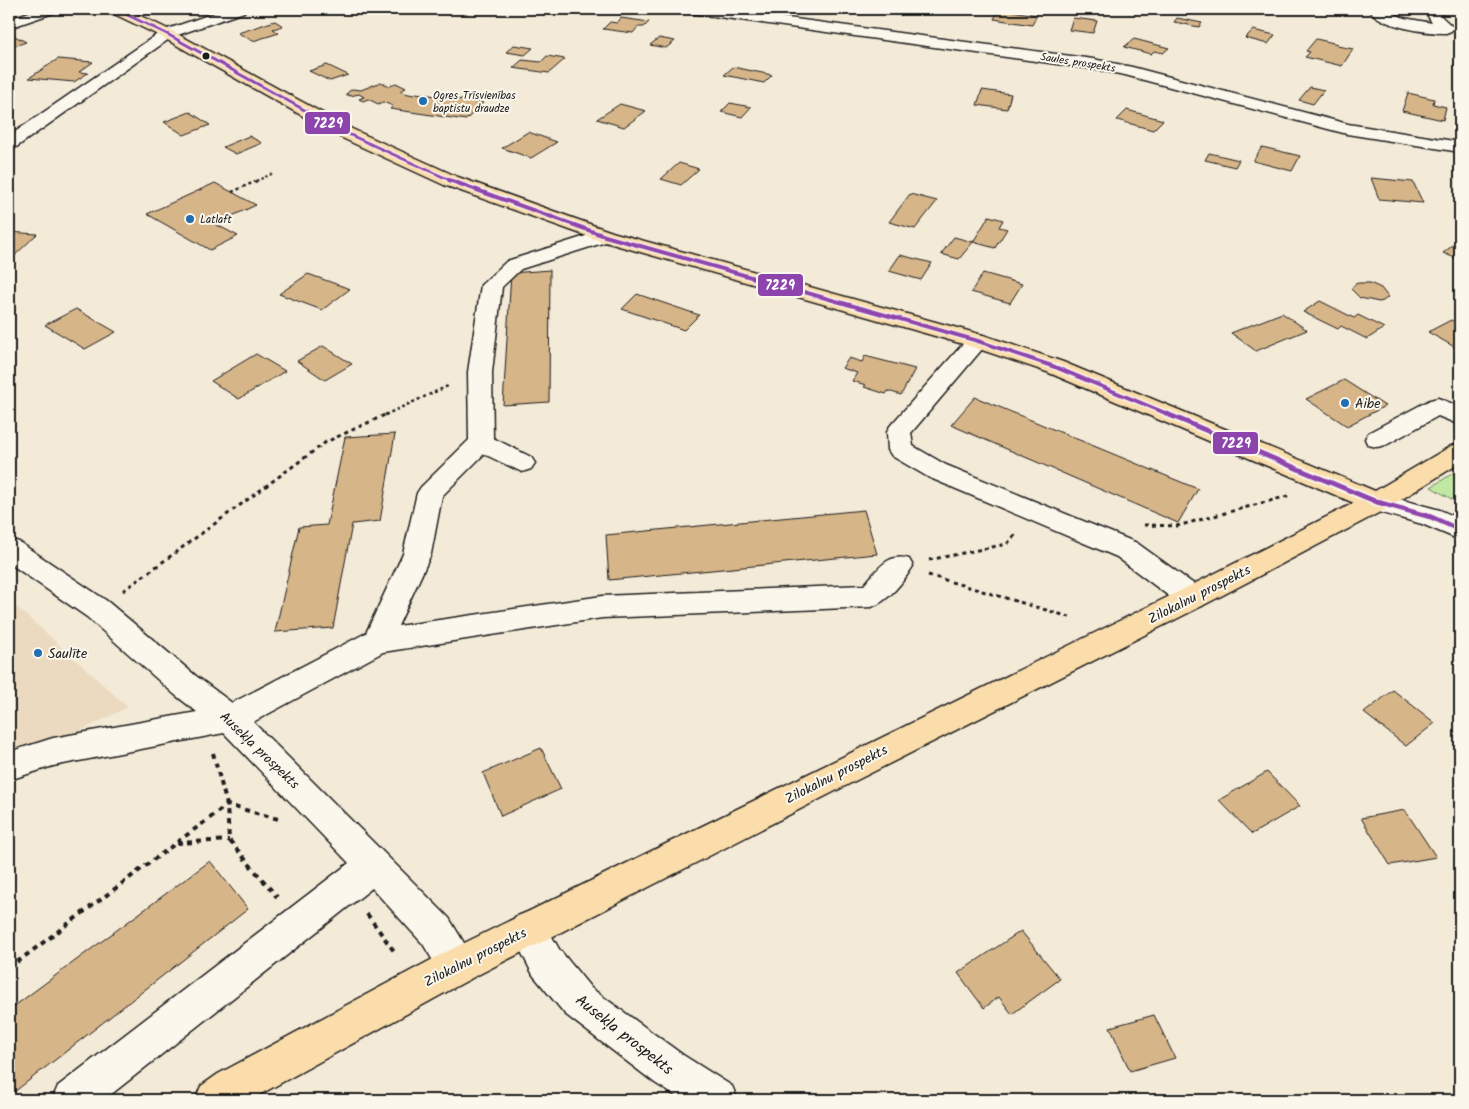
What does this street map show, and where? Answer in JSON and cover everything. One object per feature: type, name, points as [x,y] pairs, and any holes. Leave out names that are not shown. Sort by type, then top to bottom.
[{"type":"main road","points":[[115,9],[167,34],[346,133],[451,180],[606,236],[978,341],[1063,371],[1377,502]]},
{"type":"main road","name":"Zilokalnu prospekts","points":[[215,1100],[241,1083],[457,966],[848,768],[1192,598],[1377,502],[1460,452]]},
{"type":"street","points":[[9,24],[51,9]]},
{"type":"street","points":[[9,144],[167,34],[239,9]]},
{"type":"street","name":"Saules prospekts","points":[[690,9],[1101,65],[1347,129],[1460,147]]},
{"type":"street","points":[[1376,9],[1383,15],[1427,27],[1446,28],[1436,20],[1431,9]]},
{"type":"street","points":[[1417,9],[1420,16],[1460,37]]},
{"type":"street","points":[[377,641],[417,554],[430,493],[481,442],[480,372],[492,285],[514,265],[606,236]]},
{"type":"street","points":[[978,341],[899,432],[901,450],[936,471],[1126,550],[1192,598]]},
{"type":"street","points":[[1377,439],[1438,406],[1460,417]]},
{"type":"street","points":[[481,442],[522,463]]},
{"type":"street","points":[[1377,502],[1431,517],[1460,530]]},
{"type":"street","name":"Ausekļa prospekts","points":[[9,549],[97,610],[185,685],[230,719],[374,865],[436,931],[457,966]]},
{"type":"street","points":[[9,766],[53,752],[230,719],[377,641],[602,607],[871,596],[899,566]]},
{"type":"street","points":[[72,1100],[374,865]]},
{"type":"street","name":"Ausekļa prospekts","points":[[528,930],[546,962],[578,1000],[669,1069],[718,1100]]},
{"type":"path","points":[[232,192],[274,173]]},
{"type":"path","points":[[97,610],[326,442],[480,372]]},
{"type":"path","points":[[1141,525],[1177,526],[1286,496],[1295,498]]},
{"type":"path","points":[[899,566],[1007,544],[1037,512]]},
{"type":"path","points":[[899,566],[1074,618]]},
{"type":"path","points":[[194,726],[211,747],[228,805],[229,840],[299,922]]},
{"type":"path","points":[[228,805],[289,822]]},
{"type":"path","points":[[9,968],[228,805]]},
{"type":"path","points":[[176,844],[229,840]]},
{"type":"shaded area","name":"Saulīte","points":[[9,600],[128,707],[9,767]]},
{"type":"green space","points":[[1460,469],[1460,504],[1431,487]]},
{"type":"building","points":[[886,9],[904,9],[902,15],[884,14]]},
{"type":"building","points":[[999,9],[1037,15],[1032,25],[994,19]]},
{"type":"building","points":[[621,18],[649,22],[644,27],[638,27],[633,33],[603,29],[610,22],[617,23]]},
{"type":"building","points":[[1073,18],[1097,21],[1093,33],[1069,30]]},
{"type":"building","points":[[1177,18],[1202,23],[1199,27],[1174,22]]},
{"type":"building","points":[[275,21],[283,26],[273,29],[279,33],[253,41],[238,33]]},
{"type":"building","points":[[1253,30],[1275,35],[1268,44],[1245,38]]},
{"type":"building","points":[[11,34],[26,42],[9,48],[9,35]]},
{"type":"building","points":[[659,38],[675,41],[666,48],[650,45]]},
{"type":"building","points":[[1134,39],[1169,48],[1163,53],[1154,51],[1151,54],[1124,47]]},
{"type":"building","points":[[1316,39],[1353,49],[1342,66],[1305,57],[1310,52],[1306,51]]},
{"type":"building","points":[[514,45],[533,48],[525,55],[506,52]]},
{"type":"building","points":[[547,56],[565,59],[549,73],[513,68],[522,60],[541,62]]},
{"type":"building","points":[[58,59],[93,62],[79,72],[88,73],[74,82],[29,78]]},
{"type":"building","points":[[327,65],[348,75],[330,81],[309,71]]},
{"type":"building","points":[[733,67],[772,75],[764,83],[724,75]]},
{"type":"building","name":"Ogres Trīsvienības baptistu draudze","points":[[381,82],[389,86],[396,83],[406,88],[400,91],[404,93],[414,95],[416,93],[483,103],[466,120],[390,109],[393,106],[383,102],[378,104],[368,99],[363,101],[359,99],[364,97],[359,94],[350,96],[346,94],[352,89],[361,90]]},
{"type":"building","points":[[1310,87],[1324,90],[1313,104],[1299,100]]},
{"type":"building","points":[[982,90],[1011,94],[1007,109],[977,105]]},
{"type":"building","points":[[1408,93],[1434,99],[1433,104],[1446,107],[1443,120],[1402,111]]},
{"type":"building","points":[[730,103],[751,107],[742,117],[721,112]]},
{"type":"building","points":[[620,104],[646,111],[624,127],[597,119]]},
{"type":"building","points":[[1127,110],[1163,120],[1153,130],[1117,120]]},
{"type":"building","points":[[190,112],[210,125],[184,135],[164,122]]},
{"type":"building","points":[[528,132],[557,142],[531,158],[502,148]]},
{"type":"building","points":[[249,136],[262,143],[236,154],[223,147]]},
{"type":"building","points":[[1262,147],[1300,156],[1292,171],[1253,161]]},
{"type":"building","points":[[1209,153],[1239,160],[1235,167],[1205,160]]},
{"type":"building","points":[[679,163],[699,169],[681,185],[661,179]]},
{"type":"building","points":[[1371,178],[1413,182],[1423,203],[1379,199]]},
{"type":"building","name":"Latlaft","points":[[215,183],[256,205],[215,224],[238,236],[210,250],[147,214]]},
{"type":"building","points":[[910,194],[937,201],[915,229],[889,222]]},
{"type":"building","points":[[989,216],[1003,220],[999,227],[1007,229],[995,248],[973,242]]},
{"type":"building","points":[[9,232],[37,234],[9,261]]},
{"type":"building","points":[[954,237],[973,242],[959,259],[941,254]]},
{"type":"building","points":[[1457,242],[1460,243],[1460,260],[1443,253]]},
{"type":"building","points":[[900,255],[932,263],[921,280],[889,271]]},
{"type":"building","points":[[550,270],[549,402],[503,405],[511,273]]},
{"type":"building","points":[[983,273],[1022,284],[1010,303],[971,292]]},
{"type":"building","points":[[308,274],[350,289],[322,310],[279,294]]},
{"type":"building","points":[[1370,283],[1381,288],[1388,297],[1379,302],[1360,298],[1351,289],[1355,284]]},
{"type":"building","points":[[637,294],[699,315],[684,330],[622,309]]},
{"type":"building","points":[[1320,301],[1354,318],[1358,315],[1384,328],[1367,339],[1341,326],[1338,329],[1303,312]]},
{"type":"building","points":[[76,309],[116,332],[85,349],[45,325]]},
{"type":"building","points":[[1282,313],[1307,330],[1256,351],[1231,333]]},
{"type":"building","points":[[1451,320],[1460,325],[1460,350],[1428,332]]},
{"type":"building","points":[[323,346],[352,364],[325,380],[297,361]]},
{"type":"building","points":[[256,354],[285,371],[239,399],[211,381]]},
{"type":"building","points":[[865,356],[915,369],[901,395],[888,391],[886,394],[852,381],[857,373],[842,368],[849,358],[862,362]]},
{"type":"building","name":"Aibe","points":[[1344,380],[1385,406],[1347,426],[1306,399]]},
{"type":"building","points":[[975,397],[1198,489],[1178,523],[951,425]]},
{"type":"building","points":[[395,434],[380,521],[352,524],[333,628],[275,632],[299,527],[327,525],[345,437]]},
{"type":"building","points":[[864,510],[877,554],[609,580],[606,535]]},
{"type":"building","points":[[1393,690],[1435,723],[1406,746],[1364,713]]},
{"type":"building","points":[[541,748],[561,789],[501,816],[483,773]]},
{"type":"building","points":[[1267,772],[1300,806],[1252,834],[1219,800]]},
{"type":"building","points":[[1405,810],[1436,857],[1390,865],[1361,818]]},
{"type":"building","points":[[210,861],[248,909],[9,1096],[9,1010]]},
{"type":"building","points":[[1021,931],[1060,979],[1012,1014],[999,997],[984,1008],[958,973]]},
{"type":"building","points":[[1154,1015],[1175,1058],[1130,1071],[1110,1027]]},
{"type":"transit line","name":"7229","points":[[115,9],[167,34],[346,133],[451,181],[605,236],[978,341],[1055,367],[1377,502],[1431,517],[1460,530]]},
{"type":"place","name":"Ogres Trīsvienības baptistu draudze","points":[[423,101]]},
{"type":"place","name":"Latlaft","points":[[190,219]]},
{"type":"place","name":"Aibe","points":[[1345,403]]},
{"type":"place","name":"Saulīte","points":[[38,653]]}]
